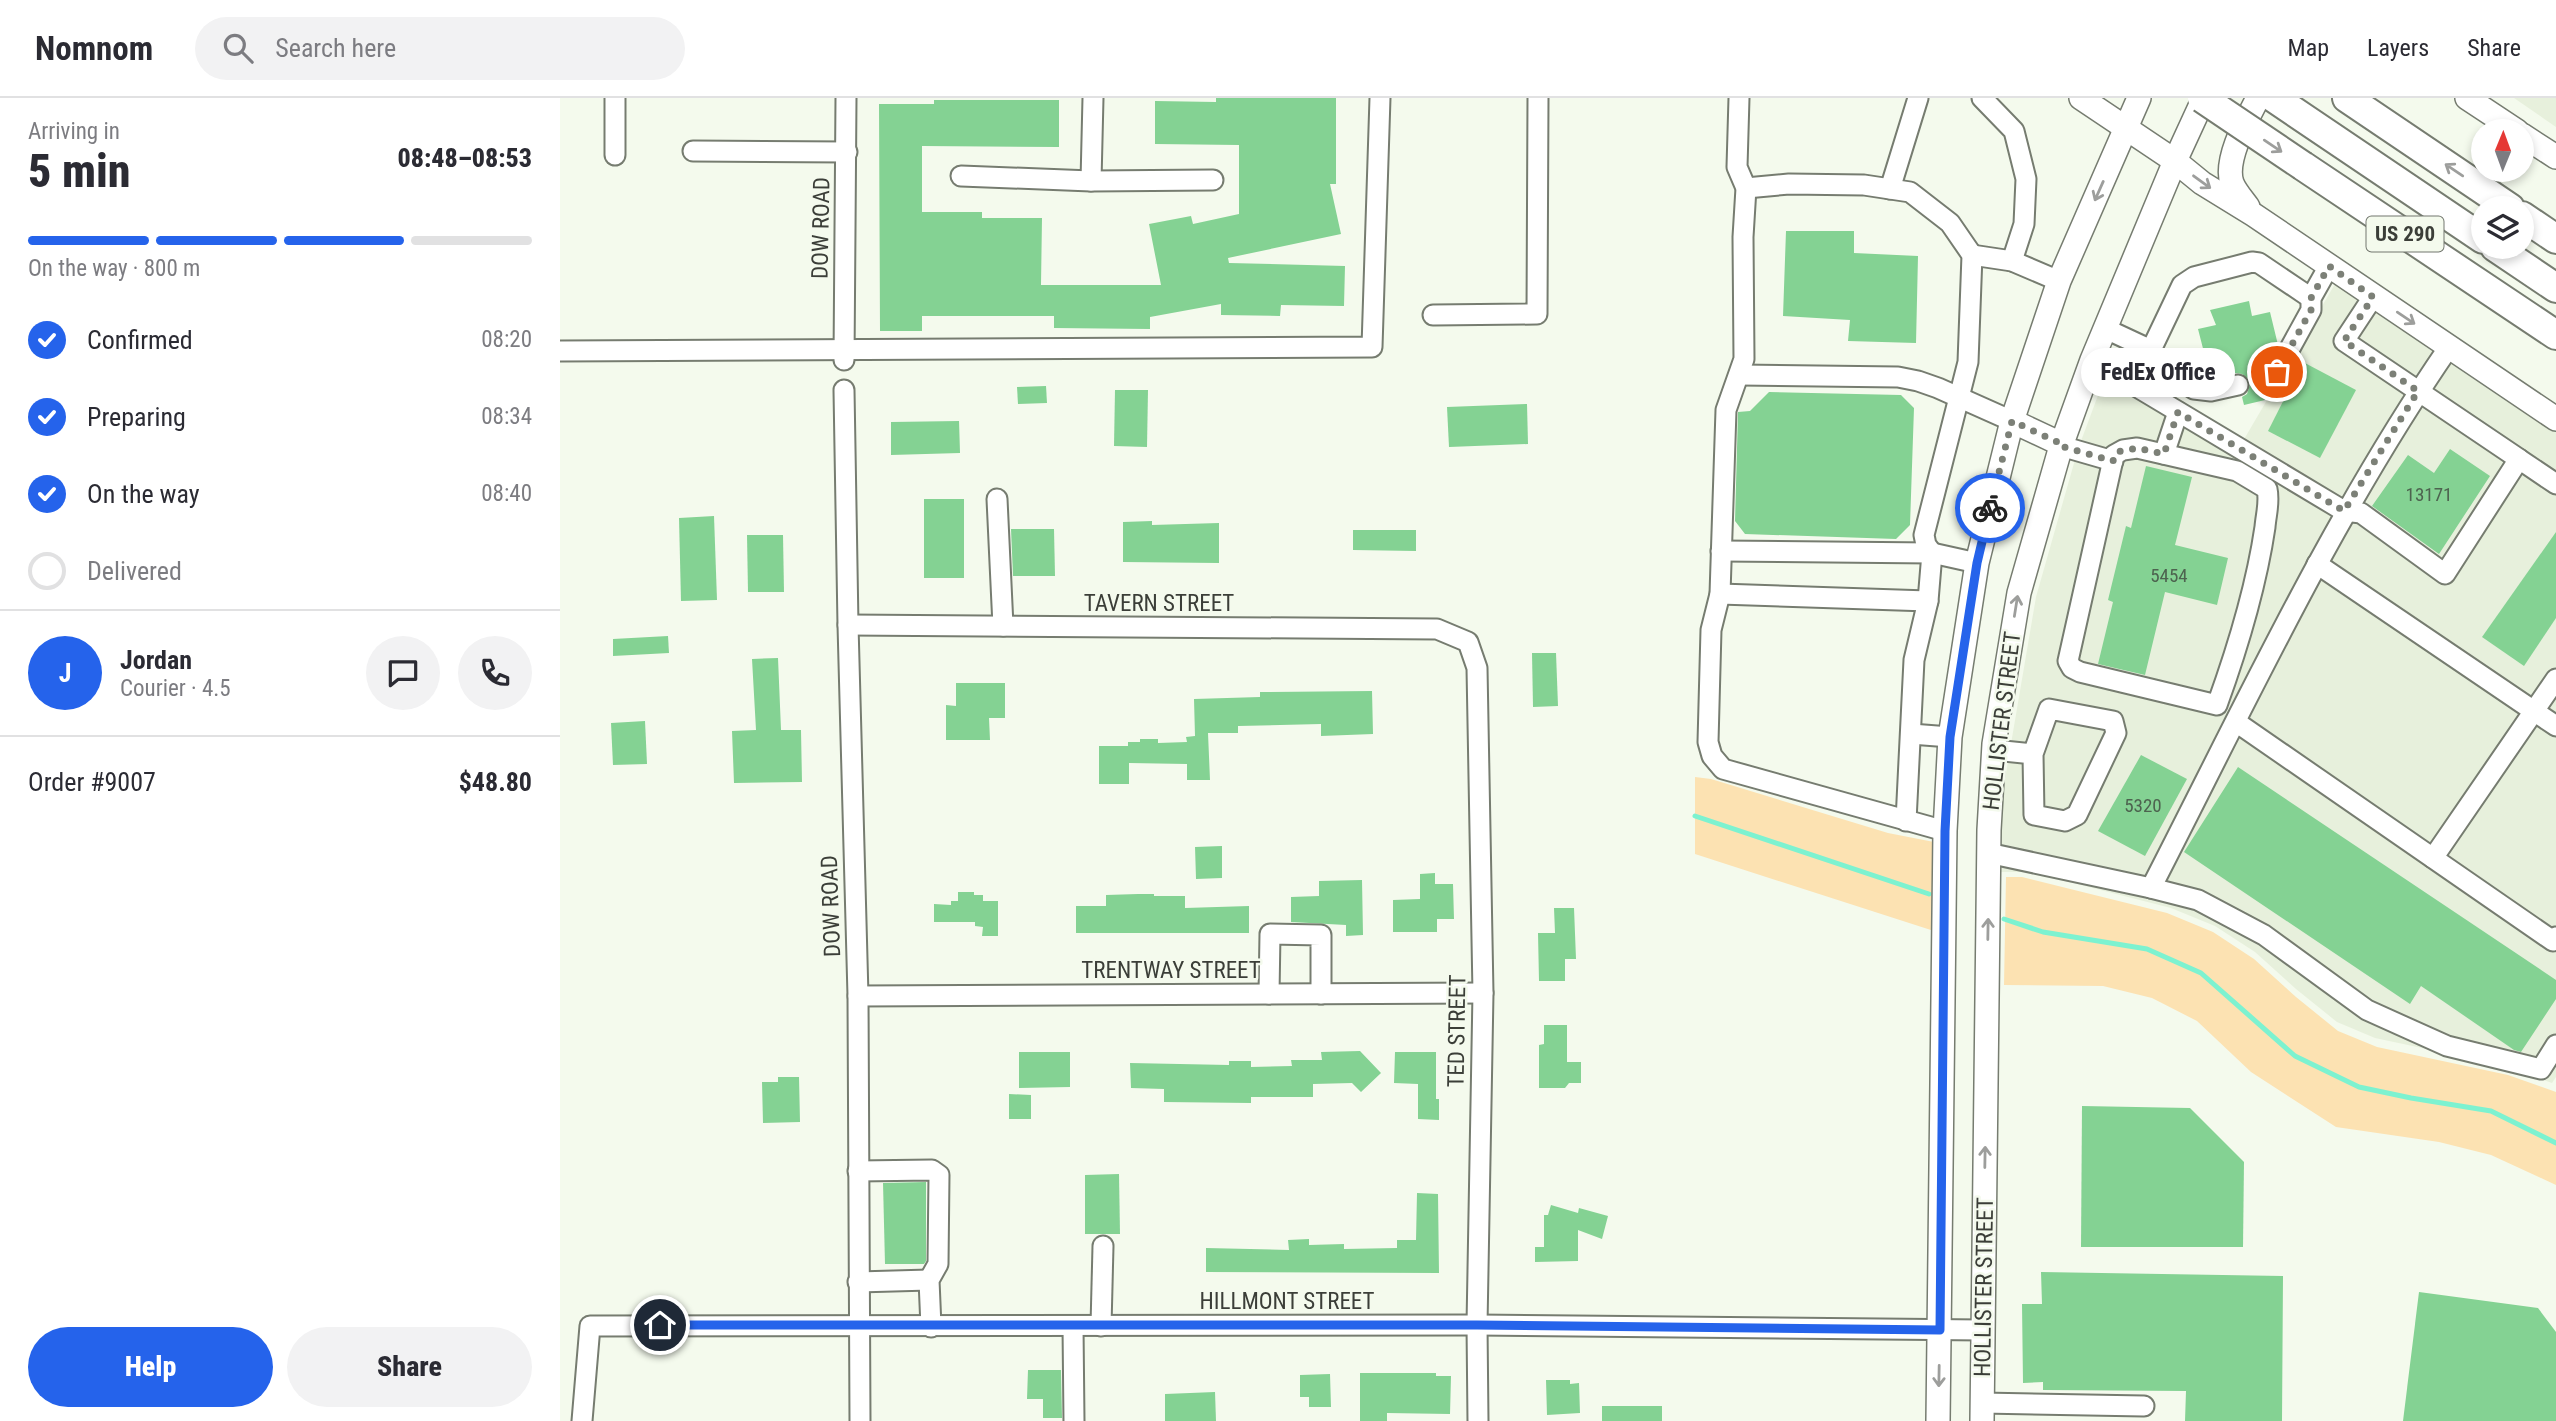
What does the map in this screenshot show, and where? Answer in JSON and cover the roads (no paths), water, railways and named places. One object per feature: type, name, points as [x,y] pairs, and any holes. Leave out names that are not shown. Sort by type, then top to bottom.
[{"type":"highway","name":"US 290","points":[[2203,98],[2556,335]]},
{"type":"highway","points":[[2274,98],[2471,231]]},
{"type":"highway","points":[[2347,98],[2492,196]]},
{"type":"highway","points":[[2534,224],[2556,239]]},
{"type":"highway","points":[[2513,259],[2556,288]]},
{"type":"main road","points":[[2081,98],[2175,161],[2202,183],[2255,215],[2556,419]]},
{"type":"main road","name":"HOLLISTER STREET","points":[[1938,1421],[1945,831],[1950,737],[1977,563],[2012,421],[2059,281],[2139,98]]},
{"type":"main road","name":"HOLLISTER STREET","points":[[1982,1412],[1988,853],[1994,750],[2019,593],[2061,445],[2092,360],[2203,98]]},
{"type":"main road","points":[[2255,215],[2232,185],[2230,169],[2242,132],[2258,98]]},
{"type":"main road","points":[[2466,98],[2498,119]]},
{"type":"main road","points":[[2534,143],[2556,158]]},
{"type":"main road","points":[[2012,421],[2061,445]]},
{"type":"street","points":[[615,98],[615,155]]},
{"type":"street","name":"DOW ROAD","points":[[844,355],[846,98]]},
{"type":"street","points":[[1091,181],[1093,98]]},
{"type":"street","points":[[560,351],[817,351],[844,355],[889,351],[1372,347],[1380,98]]},
{"type":"street","points":[[1433,315],[1537,314],[1538,98]]},
{"type":"street","points":[[1739,98],[1737,167],[1746,188],[1743,237],[1744,359],[1726,410],[1720,594],[1711,630],[1708,742],[1712,756],[1723,769],[1945,831]]},
{"type":"street","points":[[1890,189],[1919,98]]},
{"type":"street","points":[[1982,98],[2014,131],[2026,179],[2024,224],[2012,261]]},
{"type":"street","points":[[693,151],[847,152]]},
{"type":"street","points":[[961,176],[1091,181],[1213,180]]},
{"type":"street","points":[[1746,188],[1864,186],[1910,192],[1950,223],[1972,255],[1968,362],[1924,535],[1926,545],[1932,553],[1928,601],[1914,660],[1906,821]]},
{"type":"street","points":[[1972,255],[2012,261],[2059,281]]},
{"type":"street","points":[[2238,385],[2211,391],[2194,389],[2152,362],[2151,350],[2182,285],[2194,277],[2252,262],[2259,263],[2311,298]]},
{"type":"street","points":[[2261,379],[2277,372],[2311,310],[2311,298],[2329,266]]},
{"type":"street","points":[[2373,297],[2344,341],[2556,484]]},
{"type":"street","points":[[2106,329],[2151,350]]},
{"type":"street","points":[[2151,888],[2344,511],[2418,391],[2449,347]]},
{"type":"street","points":[[2092,360],[2344,511],[2361,513],[2445,574],[2519,459]]},
{"type":"street","points":[[1740,375],[1898,377],[1918,381],[2012,421]]},
{"type":"street","name":"DOW ROAD","points":[[844,390],[859,996],[860,1421]]},
{"type":"street","points":[[2164,454],[2178,412]]},
{"type":"street","points":[[2061,445],[2113,461]]},
{"type":"street","points":[[2137,448],[2164,454],[2237,471],[2267,489],[2269,498],[2247,609],[2217,705],[2080,672],[2072,668],[2068,661],[2117,452],[2137,448]]},
{"type":"street","points":[[997,499],[1003,626]]},
{"type":"street","points":[[1721,551],[1932,553],[1977,563]]},
{"type":"street","points":[[2318,564],[2556,726]]},
{"type":"street","points":[[1720,594],[1928,601]]},
{"type":"street","name":"TAVERN STREET","points":[[848,625],[1437,629],[1468,642]]},
{"type":"street","name":"TED STREET","points":[[1468,642],[1477,668],[1483,993],[1477,1325],[1478,1421]]},
{"type":"street","points":[[2433,858],[2556,679]]},
{"type":"street","points":[[2049,709],[2113,722],[2116,733],[2077,815],[2064,821],[2034,815],[2033,754],[2049,709]]},
{"type":"street","points":[[2236,722],[2555,940]]},
{"type":"street","points":[[1911,734],[1950,737]]},
{"type":"street","points":[[1994,750],[2033,754]]},
{"type":"street","points":[[1988,853],[2198,900],[2264,935],[2367,1010],[2447,1046],[2540,1069],[2556,1045]]},
{"type":"street","points":[[1269,994],[1270,934],[1321,935],[1321,994]]},
{"type":"street","name":"TRENTWAY STREET","points":[[859,996],[1483,993]]},
{"type":"street","points":[[859,1171],[932,1170],[939,1175],[938,1264],[929,1280],[931,1327]]},
{"type":"street","points":[[1101,1326],[1102,1246]]},
{"type":"street","points":[[858,1282],[929,1280]]},
{"type":"street","name":"HILLMONT STREET","points":[[582,1421],[590,1326],[1477,1325],[1983,1330]]},
{"type":"street","points":[[1073,1326],[1074,1421]]},
{"type":"street","points":[[1982,1412],[2144,1406]]},
{"type":"waterway","points":[[1695,816],[1929,894]]},
{"type":"waterway","points":[[2004,919],[2043,932],[2147,949],[2201,973],[2295,1056],[2359,1087],[2491,1111],[2556,1143]]},
{"type":"place","name":"FedEx Office","points":[[2277,372]]}]
